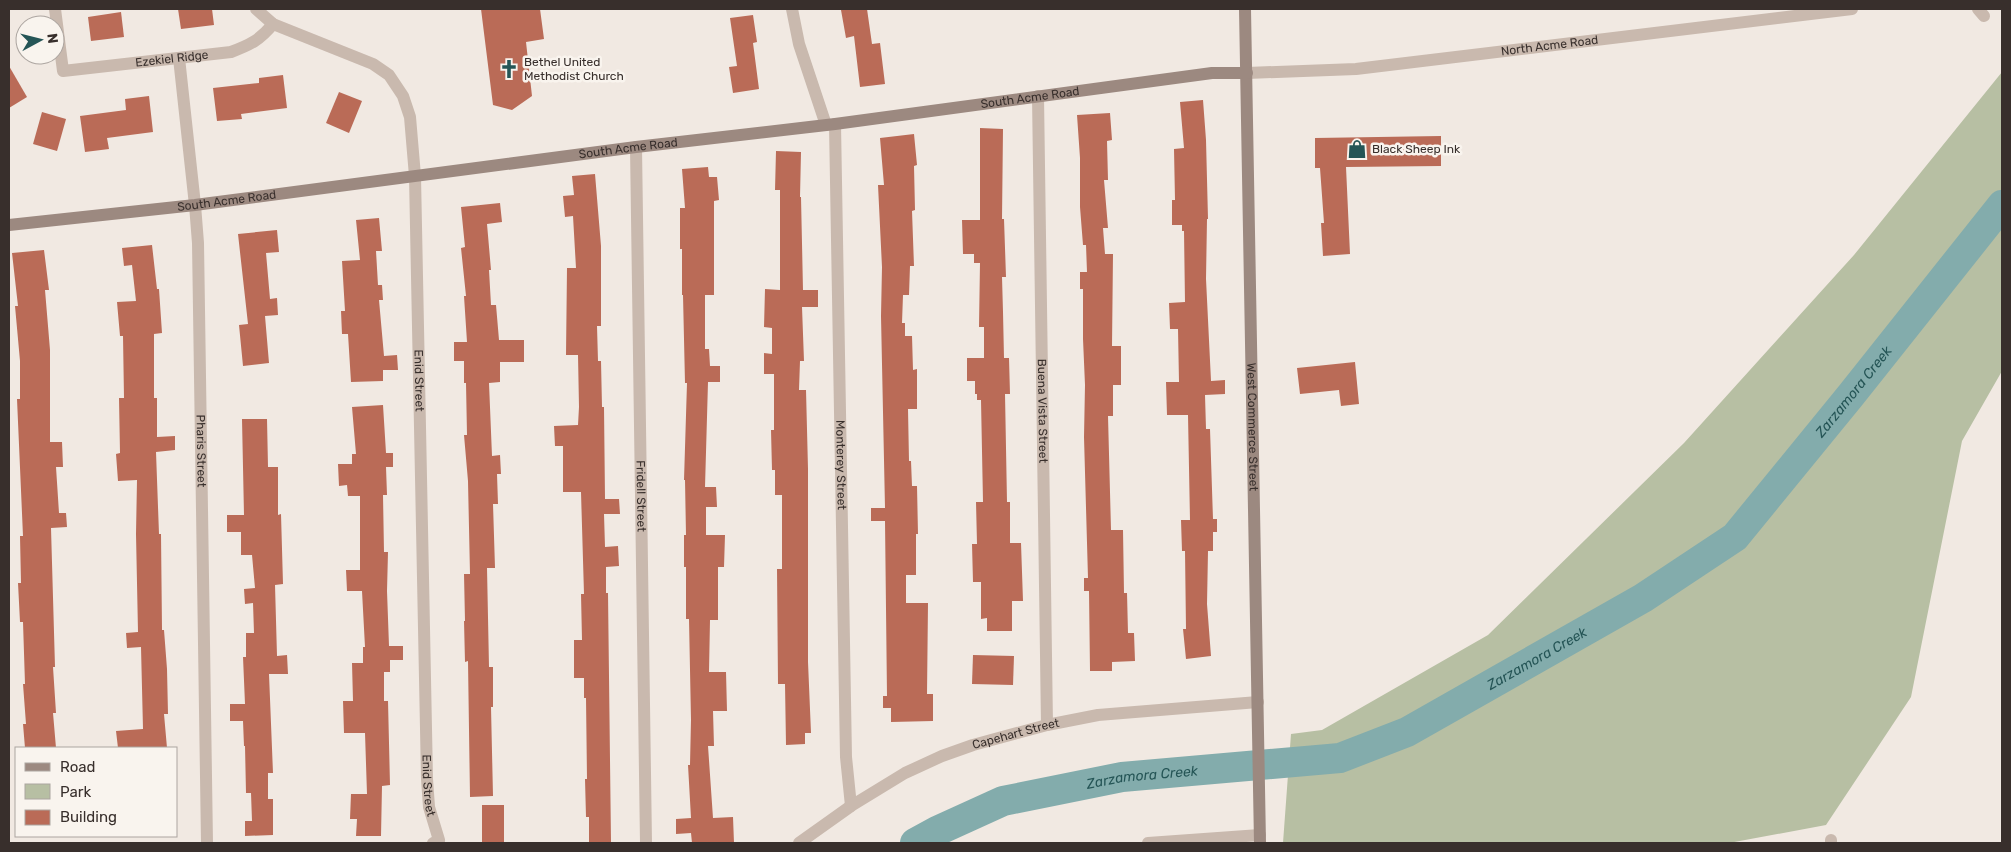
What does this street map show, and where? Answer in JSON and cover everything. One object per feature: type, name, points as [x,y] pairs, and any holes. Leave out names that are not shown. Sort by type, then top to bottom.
[{"type":"street","name":"Ezekiel Ridge","points":[[55,9],[63,71],[231,52],[252,44],[265,34],[273,24]]},
{"type":"street","name":"Enid Street","points":[[256,9],[273,24],[373,64],[389,75],[403,96],[410,117],[415,176],[427,779],[429,807],[436,842]]},
{"type":"street","name":"Monterey Street","points":[[792,9],[799,44],[830,125],[846,757],[851,806]]},
{"type":"street","name":"West Commerce Street","points":[[1245,9],[1260,839]]},
{"type":"street","name":"North Acme Road","points":[[1247,73],[1356,69],[1852,9]]},
{"type":"street","name":"Pharis Street","points":[[179,58],[198,243],[207,843]]},
{"type":"street","name":"South Acme Road","points":[[9,225],[195,205],[636,147],[830,125],[1212,74],[1247,73]]},
{"type":"street","name":"Buena Vista Street","points":[[1038,96],[1047,725]]},
{"type":"street","name":"Fridell Street","points":[[636,147],[646,843]]},
{"type":"street","name":"Capehart Street","points":[[799,843],[851,806],[905,772],[973,745],[1047,725],[1098,715],[1258,702]]},
{"type":"street","points":[[1148,843],[1260,839]]},
{"type":"green space","points":[[2002,72],[2002,371],[1962,441],[1911,697],[1826,825],[1729,843],[1283,843],[1291,734],[1322,730],[1488,635],[1684,443],[1854,255]]},
{"type":"building","points":[[178,9],[212,9],[214,25],[181,29]]},
{"type":"building","name":"Bethel United Methodist Church","points":[[481,9],[540,9],[544,39],[526,42],[532,96],[512,110],[493,105]]},
{"type":"building","points":[[867,9],[872,44],[880,43],[885,84],[860,87],[854,36],[846,38],[841,10]]},
{"type":"building","points":[[121,12],[124,37],[91,41],[88,17]]},
{"type":"building","points":[[753,15],[757,42],[753,43],[759,89],[733,93],[729,67],[737,66],[730,18]]},
{"type":"building","points":[[9,66],[27,97],[9,108]]},
{"type":"building","points":[[283,75],[287,108],[241,114],[242,119],[217,121],[213,88],[259,83],[259,78]]},
{"type":"building","points":[[339,92],[362,101],[349,133],[326,123]]},
{"type":"building","points":[[149,96],[153,132],[107,138],[109,149],[85,152],[80,116],[126,110],[125,99]]},
{"type":"building","points":[[1203,100],[1208,219],[1206,279],[1211,381],[1225,380],[1225,394],[1205,395],[1206,429],[1210,429],[1213,519],[1217,519],[1217,532],[1213,532],[1213,551],[1208,551],[1207,604],[1211,656],[1186,659],[1183,629],[1186,629],[1185,551],[1182,551],[1181,520],[1190,520],[1188,415],[1167,415],[1166,382],[1179,382],[1178,329],[1170,329],[1169,303],[1185,302],[1184,231],[1182,231],[1182,225],[1172,225],[1172,200],[1175,200],[1174,149],[1184,148],[1180,102]]},
{"type":"building","points":[[42,112],[66,119],[57,151],[33,144]]},
{"type":"building","points":[[1110,113],[1112,140],[1107,141],[1108,180],[1104,180],[1108,228],[1103,228],[1105,254],[1113,254],[1112,346],[1121,346],[1121,385],[1113,385],[1113,416],[1108,416],[1111,530],[1123,530],[1124,593],[1127,593],[1128,633],[1134,633],[1135,661],[1112,662],[1112,671],[1090,671],[1089,591],[1084,591],[1084,578],[1088,578],[1084,437],[1083,289],[1080,289],[1080,272],[1087,272],[1086,245],[1083,245],[1080,207],[1080,158],[1077,115]]},
{"type":"building","points":[[980,128],[1003,129],[1002,219],[1004,219],[1006,277],[1002,277],[1004,358],[1009,358],[1010,394],[1005,394],[1007,502],[1010,502],[1010,543],[1021,543],[1023,601],[1012,601],[1012,631],[987,631],[987,618],[981,619],[981,582],[973,582],[972,544],[977,544],[976,502],[983,502],[981,400],[977,400],[977,394],[975,394],[975,381],[967,381],[967,358],[984,358],[984,327],[979,327],[980,263],[974,263],[974,254],[963,254],[962,220],[980,220]]},
{"type":"building","points":[[914,134],[917,165],[914,166],[915,210],[912,211],[914,266],[910,266],[909,295],[903,295],[902,323],[905,323],[905,336],[912,336],[913,370],[917,369],[917,409],[908,409],[909,461],[911,461],[912,486],[917,486],[918,534],[916,534],[916,575],[906,575],[906,603],[928,603],[927,694],[933,694],[933,721],[891,722],[891,708],[883,708],[883,696],[887,696],[885,521],[871,521],[871,508],[885,508],[881,316],[882,267],[878,185],[884,185],[880,138]]},
{"type":"building","points":[[1441,136],[1441,166],[1346,167],[1350,254],[1323,256],[1321,223],[1324,223],[1320,168],[1315,168],[1315,138]]},
{"type":"building","points":[[776,151],[801,152],[800,197],[803,290],[818,290],[818,307],[802,307],[804,361],[800,361],[799,390],[806,390],[808,662],[811,733],[805,733],[805,744],[786,745],[785,684],[778,684],[777,569],[782,569],[782,495],[775,495],[775,470],[772,470],[771,430],[774,430],[774,374],[764,374],[764,353],[772,354],[772,328],[764,327],[765,289],[780,290],[780,190],[775,190]]},
{"type":"building","points":[[708,167],[709,177],[717,177],[719,200],[714,201],[714,295],[705,295],[705,349],[709,349],[710,366],[720,366],[720,382],[708,382],[705,487],[716,487],[717,507],[706,507],[706,535],[725,535],[724,567],[718,567],[718,620],[710,620],[709,672],[726,672],[727,711],[713,711],[714,746],[708,746],[713,818],[733,817],[734,843],[692,843],[691,833],[676,834],[676,819],[691,818],[688,765],[690,765],[691,720],[689,619],[686,619],[686,567],[684,567],[687,383],[685,383],[680,208],[685,208],[682,169]]},
{"type":"building","points":[[595,174],[601,246],[601,326],[597,326],[598,361],[601,361],[602,407],[604,407],[605,499],[619,499],[620,514],[604,514],[605,547],[618,546],[619,566],[606,567],[606,593],[608,593],[611,843],[589,843],[589,817],[586,817],[585,779],[587,779],[586,698],[584,698],[584,678],[574,678],[574,640],[582,640],[581,594],[584,594],[581,492],[563,492],[563,446],[555,446],[554,426],[578,425],[579,407],[578,355],[566,355],[567,268],[576,268],[573,216],[565,217],[563,196],[574,195],[572,176]]},
{"type":"building","points":[[500,203],[502,222],[487,224],[491,270],[489,270],[491,305],[496,305],[499,340],[524,340],[524,362],[500,362],[500,382],[489,383],[492,456],[500,455],[501,474],[497,474],[498,504],[493,504],[495,568],[487,568],[489,667],[493,667],[493,707],[491,707],[493,796],[470,797],[468,661],[465,662],[464,621],[464,574],[470,574],[468,481],[464,435],[467,435],[466,383],[464,383],[464,361],[454,361],[454,342],[467,342],[464,296],[466,296],[461,248],[465,247],[461,207]]},
{"type":"building","points":[[379,218],[382,251],[376,251],[378,285],[382,285],[383,300],[379,300],[384,356],[397,355],[398,370],[383,370],[383,381],[351,382],[348,334],[342,334],[341,311],[345,311],[342,261],[360,260],[356,220]]},
{"type":"building","points":[[277,230],[279,252],[266,253],[270,299],[277,298],[278,315],[265,316],[269,363],[243,366],[239,325],[248,324],[238,234]]},
{"type":"building","points":[[152,245],[157,289],[159,289],[162,333],[154,334],[154,398],[157,398],[157,437],[175,436],[175,450],[156,452],[159,534],[161,534],[162,630],[164,630],[167,669],[168,714],[164,714],[167,747],[118,747],[116,731],[143,729],[141,647],[127,648],[126,633],[138,632],[137,480],[118,481],[116,454],[120,453],[119,398],[124,398],[123,336],[120,336],[117,302],[136,301],[132,265],[124,266],[122,248]]},
{"type":"building","points":[[44,250],[49,290],[45,290],[50,350],[50,442],[62,442],[63,467],[56,467],[59,513],[66,513],[67,527],[51,528],[55,667],[53,667],[56,713],[53,713],[56,747],[25,747],[23,724],[26,724],[23,684],[25,684],[23,622],[20,622],[18,583],[21,583],[20,536],[23,536],[17,399],[20,399],[20,361],[15,306],[18,306],[12,253]]},
{"type":"building","points":[[1355,362],[1359,404],[1341,406],[1339,390],[1300,394],[1297,368]]},
{"type":"building","points":[[383,405],[386,453],[393,453],[393,467],[386,467],[387,495],[383,495],[384,552],[388,552],[389,646],[403,646],[403,660],[390,660],[390,672],[384,672],[384,701],[388,701],[390,785],[382,786],[381,836],[356,836],[357,819],[350,819],[351,794],[367,794],[365,733],[344,733],[343,701],[353,701],[352,663],[363,663],[363,647],[365,647],[362,591],[347,591],[346,570],[360,570],[360,496],[348,496],[347,485],[339,486],[338,464],[352,464],[352,454],[356,454],[352,407]]},
{"type":"building","points":[[242,419],[267,419],[268,467],[278,467],[278,515],[281,514],[283,584],[275,585],[277,656],[287,655],[288,674],[269,674],[273,773],[268,773],[268,799],[273,799],[273,835],[245,836],[245,821],[252,821],[251,793],[246,793],[243,721],[230,721],[230,704],[245,704],[243,657],[246,657],[246,633],[254,633],[253,603],[245,604],[244,589],[255,588],[252,555],[241,555],[241,532],[227,532],[227,515],[244,515]]},
{"type":"building","points":[[973,655],[1014,656],[1013,685],[972,684]]},
{"type":"building","points":[[482,805],[504,805],[504,843],[482,843]]},
{"type":"waterway","name":"Zarzamora Creek","points":[[915,843],[1003,801],[1122,777],[1340,758],[1407,732],[1643,598],[1735,537],[2002,205]]},
{"type":"place","name":"Bethel United Methodist Church","points":[[509,69]]},
{"type":"place","name":"Black Sheep Ink","points":[[1357,149]]}]
